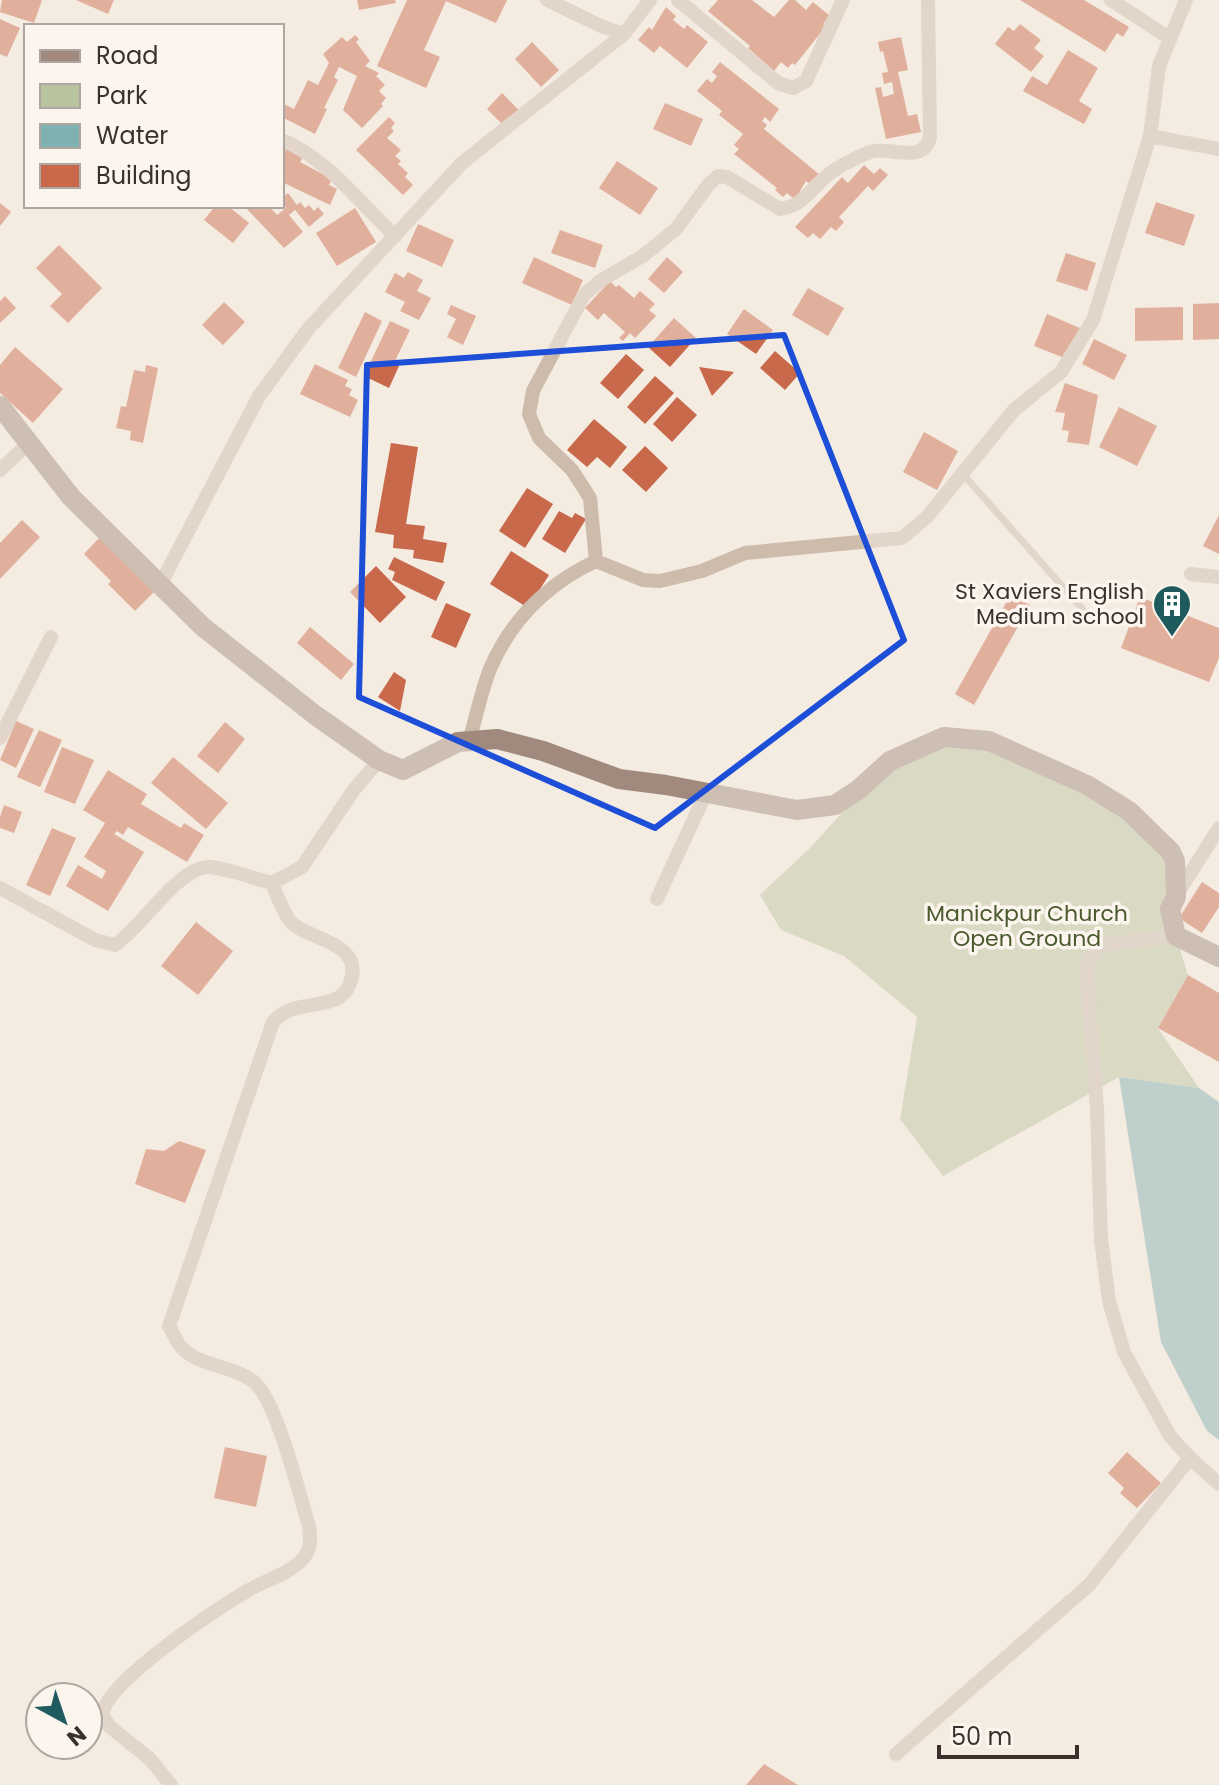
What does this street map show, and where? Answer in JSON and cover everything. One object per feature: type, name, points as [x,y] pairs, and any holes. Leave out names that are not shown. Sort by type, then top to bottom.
[{"type":"street","points":[[547,0],[624,34]]},
{"type":"street","points":[[160,585],[259,396],[309,328],[462,163],[624,34],[650,0]]},
{"type":"street","points":[[689,3],[778,83],[793,88],[806,81],[843,0]]},
{"type":"street","points":[[596,561],[590,498],[572,470],[539,438],[529,414],[533,391],[584,295],[600,281],[644,255],[676,229],[718,176],[727,177],[780,209],[804,201],[822,180],[870,152],[918,153],[925,149],[930,137],[928,0]]},
{"type":"street","points":[[1111,0],[1169,38]]},
{"type":"street","points":[[469,741],[490,669],[522,613],[571,573],[596,561],[643,580],[660,581],[702,571],[745,553],[902,538],[927,517],[1014,410],[1061,372],[1093,320],[1150,136],[1159,66],[1186,0]]},
{"type":"street","points":[[1150,136],[1219,149]]},
{"type":"street","points":[[284,141],[320,161],[395,236]]},
{"type":"street","points":[[0,406],[71,497],[203,627],[315,715],[379,760],[403,770],[458,742],[497,739],[543,751],[619,779],[797,810],[835,805],[858,790],[890,761],[944,737],[989,741],[1087,785],[1129,811],[1171,852],[1175,861],[1176,897]]},
{"type":"street","points":[[0,470],[29,443]]},
{"type":"street","points":[[1191,574],[1219,577]]},
{"type":"street","points":[[0,738],[51,637]]},
{"type":"street","points":[[0,888],[95,940],[115,945],[130,935],[185,874],[199,868],[211,867],[272,883],[302,867],[353,791],[379,760]]},
{"type":"street","points":[[657,899],[706,793]]},
{"type":"street","points":[[1176,936],[1170,909],[1219,828]]},
{"type":"street","points":[[171,1785],[150,1759],[109,1726],[102,1714],[104,1704],[130,1676],[185,1633],[250,1589],[295,1565],[305,1557],[311,1546],[309,1526],[270,1406],[257,1384],[243,1375],[193,1356],[181,1347],[169,1326],[273,1022],[289,1008],[319,1005],[341,997],[350,989],[354,968],[349,959],[336,945],[291,923],[272,883]]},
{"type":"street","points":[[1219,957],[1176,936],[1100,945],[1086,964],[1097,1108],[1101,1240],[1109,1301],[1124,1352],[1170,1436],[1219,1484]]},
{"type":"street","points":[[896,1754],[1089,1585],[1190,1458]]},
{"type":"lane","points":[[962,473],[1092,620]]},
{"type":"highlighted area","points":[[784,335],[904,640],[655,828],[359,697],[367,365]]},
{"type":"green space","name":"Manickpur Church Open Ground","points":[[944,732],[990,747],[1129,815],[1174,860],[1176,936],[1188,975],[1158,1028],[1199,1088],[1119,1077],[943,1176],[900,1119],[917,1017],[844,956],[781,930],[760,895],[811,847],[861,792]]},
{"type":"water","points":[[1119,1077],[1199,1088],[1219,1102],[1219,1440],[1207,1431],[1161,1342]]},
{"type":"building","points":[[2,0],[42,0],[34,23],[0,12]]},
{"type":"building","points":[[76,0],[114,0],[108,14]]},
{"type":"building","points":[[357,0],[395,0],[396,3],[359,10]]},
{"type":"building","points":[[407,0],[507,0],[496,23],[446,1],[424,50],[440,57],[426,88],[377,66]]},
{"type":"building","points":[[718,0],[752,0],[774,17],[789,0],[795,0],[806,10],[813,2],[830,16],[823,24],[826,26],[795,65],[792,63],[788,68],[781,62],[774,71],[708,11]]},
{"type":"building","points":[[1020,0],[1084,0],[1129,27],[1123,37],[1117,33],[1105,52]]},
{"type":"building","points":[[666,7],[676,16],[673,20],[684,29],[687,25],[708,42],[687,68],[660,46],[654,53],[638,40],[649,27],[652,30]]},
{"type":"building","points":[[0,19],[20,28],[7,57],[0,54]]},
{"type":"building","points":[[1020,24],[1041,40],[1034,48],[1044,56],[1031,72],[995,44],[1008,27],[1014,31]]},
{"type":"building","points":[[355,35],[359,39],[356,42],[370,61],[365,66],[379,73],[376,76],[385,85],[379,91],[386,98],[381,104],[383,106],[362,128],[343,110],[357,76],[339,67],[334,77],[338,80],[315,134],[284,118],[284,104],[294,109],[308,80],[318,85],[329,63],[323,54],[342,37],[347,42]]},
{"type":"building","points":[[901,37],[908,70],[898,72],[908,116],[917,114],[921,132],[886,139],[875,88],[881,87],[883,97],[894,94],[892,82],[884,84],[882,73],[888,72],[878,42]]},
{"type":"building","points":[[532,42],[559,70],[541,87],[515,59]]},
{"type":"building","points":[[1068,50],[1098,68],[1079,101],[1092,109],[1084,124],[1023,91],[1032,76],[1047,85]]},
{"type":"building","points":[[720,62],[779,109],[770,122],[765,117],[762,121],[767,125],[764,129],[820,175],[811,185],[806,181],[795,200],[787,193],[783,197],[775,190],[777,188],[734,154],[739,149],[734,145],[743,134],[719,115],[722,111],[697,91],[707,79],[712,83],[717,76],[712,72]]},
{"type":"building","points":[[502,93],[519,110],[504,126],[487,109]]},
{"type":"building","points":[[665,103],[703,119],[691,146],[653,129]]},
{"type":"building","points":[[389,117],[395,123],[391,128],[394,131],[387,138],[401,150],[395,156],[401,161],[398,164],[408,173],[405,177],[413,185],[403,195],[356,150]]},
{"type":"building","points":[[284,145],[304,156],[300,162],[332,179],[329,185],[337,189],[330,205],[284,183]]},
{"type":"building","points":[[617,161],[658,188],[640,215],[599,188]]},
{"type":"building","points":[[864,165],[874,174],[880,168],[888,175],[873,191],[868,186],[839,217],[844,222],[836,231],[831,227],[820,239],[813,233],[808,238],[795,227],[842,177],[848,183]]},
{"type":"building","points":[[288,193],[297,205],[300,202],[305,208],[309,205],[314,211],[318,207],[324,214],[309,227],[295,210],[289,215],[303,232],[284,248],[246,208],[271,208],[277,215],[286,208],[284,196]]},
{"type":"building","points":[[1156,202],[1195,215],[1184,246],[1145,233]]},
{"type":"building","points":[[0,203],[11,212],[0,226]]},
{"type":"building","points":[[213,208],[230,208],[249,223],[233,243],[204,220]]},
{"type":"building","points":[[355,208],[376,242],[337,266],[316,233]]},
{"type":"building","points":[[418,224],[454,240],[442,267],[406,251]]},
{"type":"building","points":[[560,230],[603,245],[595,268],[551,253]]},
{"type":"building","points":[[59,245],[102,288],[68,323],[50,306],[62,294],[36,268]]},
{"type":"building","points":[[1066,253],[1096,263],[1087,291],[1056,281]]},
{"type":"building","points":[[534,257],[583,280],[572,305],[522,283]]},
{"type":"building","points":[[667,257],[683,272],[664,293],[648,279]]},
{"type":"building","points":[[408,272],[423,280],[417,291],[431,298],[419,320],[400,311],[405,302],[385,292],[395,273],[404,278]]},
{"type":"building","points":[[610,281],[634,298],[640,291],[655,304],[649,310],[656,316],[635,338],[630,333],[623,341],[619,338],[625,332],[604,313],[598,320],[585,308]]},
{"type":"building","points":[[808,288],[844,308],[828,336],[792,315]]},
{"type":"building","points":[[5,296],[16,308],[0,323],[0,301]]},
{"type":"building","points":[[224,302],[245,322],[223,345],[202,325]]},
{"type":"building","points":[[1219,303],[1219,339],[1193,340],[1193,304]]},
{"type":"building","points":[[451,305],[476,316],[463,345],[447,337],[456,319],[447,314]]},
{"type":"building","points":[[1183,307],[1183,340],[1135,341],[1135,308]]},
{"type":"building","points":[[744,309],[773,330],[756,354],[727,334]]},
{"type":"building","points":[[365,312],[382,321],[356,377],[338,368]]},
{"type":"building","points":[[1047,314],[1080,328],[1067,359],[1034,346]]},
{"type":"building","points":[[674,318],[696,338],[670,367],[648,347]]},
{"type":"building","points":[[390,321],[410,330],[394,363],[399,366],[389,388],[364,376]]},
{"type":"building","points":[[1094,339],[1127,355],[1114,380],[1082,364]]},
{"type":"building","points":[[15,347],[63,389],[33,423],[0,393],[0,365]]},
{"type":"building","points":[[775,351],[800,373],[785,390],[760,368]]},
{"type":"building","points":[[626,354],[644,370],[618,399],[600,383]]},
{"type":"building","points":[[315,364],[348,380],[345,386],[352,389],[349,395],[358,400],[350,417],[300,394]]},
{"type":"building","points":[[146,365],[158,368],[143,443],[130,440],[131,431],[116,428],[121,406],[126,407],[134,370],[145,372]]},
{"type":"building","points":[[699,367],[734,372],[712,396]]},
{"type":"building","points":[[655,376],[674,393],[645,424],[627,407]]},
{"type":"building","points":[[1065,383],[1098,395],[1089,445],[1067,442],[1069,431],[1062,430],[1065,413],[1055,412]]},
{"type":"building","points":[[677,397],[697,415],[672,442],[653,424]]},
{"type":"building","points":[[1119,407],[1157,426],[1137,466],[1099,447]]},
{"type":"building","points":[[594,419],[627,447],[610,468],[597,457],[587,467],[567,450]]},
{"type":"building","points":[[924,432],[958,451],[937,490],[903,472]]},
{"type":"building","points":[[391,443],[418,447],[406,524],[425,526],[423,539],[447,543],[443,563],[413,558],[414,550],[393,548],[394,535],[375,532]]},
{"type":"building","points":[[645,446],[668,468],[646,492],[622,470]]},
{"type":"building","points":[[527,488],[553,504],[525,548],[499,531]]},
{"type":"building","points":[[559,511],[572,518],[575,513],[586,519],[565,553],[542,539]]},
{"type":"building","points":[[1219,515],[1219,554],[1203,546]]},
{"type":"building","points":[[22,520],[40,537],[0,579],[0,543]]},
{"type":"building","points":[[100,537],[156,590],[135,611],[84,554]]},
{"type":"building","points":[[511,551],[549,575],[528,608],[490,584]]},
{"type":"building","points":[[394,557],[445,582],[436,601],[392,580],[395,572],[388,569]]},
{"type":"building","points":[[376,566],[406,597],[380,623],[350,592]]},
{"type":"building","points":[[1011,594],[1030,605],[974,705],[955,694]]},
{"type":"building","name":"St Xaviers English Medium school","points":[[1140,597],[1219,628],[1219,658],[1209,682],[1121,648]]},
{"type":"building","points":[[446,603],[471,614],[456,648],[431,637]]},
{"type":"building","points":[[310,627],[354,664],[341,680],[297,643]]},
{"type":"building","points":[[394,672],[406,680],[400,711],[378,697]]},
{"type":"building","points":[[16,721],[34,729],[16,768],[0,760]]},
{"type":"building","points":[[225,722],[245,739],[218,773],[197,756]]},
{"type":"building","points":[[39,730],[62,740],[40,787],[17,777]]},
{"type":"building","points":[[62,747],[94,760],[75,804],[44,792]]},
{"type":"building","points":[[173,757],[228,803],[206,829],[151,783]]},
{"type":"building","points":[[108,770],[147,794],[141,804],[181,828],[184,823],[204,835],[187,862],[128,827],[123,835],[117,831],[114,834],[144,852],[108,911],[66,886],[78,865],[102,879],[106,871],[84,857],[105,823],[83,810]]},
{"type":"building","points":[[4,805],[22,812],[14,833],[0,828]]},
{"type":"building","points":[[52,828],[76,838],[50,896],[26,885]]},
{"type":"building","points":[[1202,882],[1219,893],[1219,907],[1202,933],[1179,918]]},
{"type":"building","points":[[196,922],[233,951],[198,995],[161,966]]},
{"type":"building","points":[[1188,975],[1219,993],[1219,1062],[1158,1028]]},
{"type":"building","points":[[179,1141],[206,1150],[185,1203],[135,1184],[146,1149],[164,1151]]},
{"type":"building","points":[[225,1447],[267,1456],[256,1507],[214,1498]]},
{"type":"building","points":[[1127,1452],[1161,1483],[1137,1508],[1120,1493],[1124,1488],[1108,1473]]},
{"type":"building","points":[[764,1764],[798,1785],[746,1785]]},
{"type":"place","name":"St Xaviers English Medium school","points":[[1172,638]]}]
